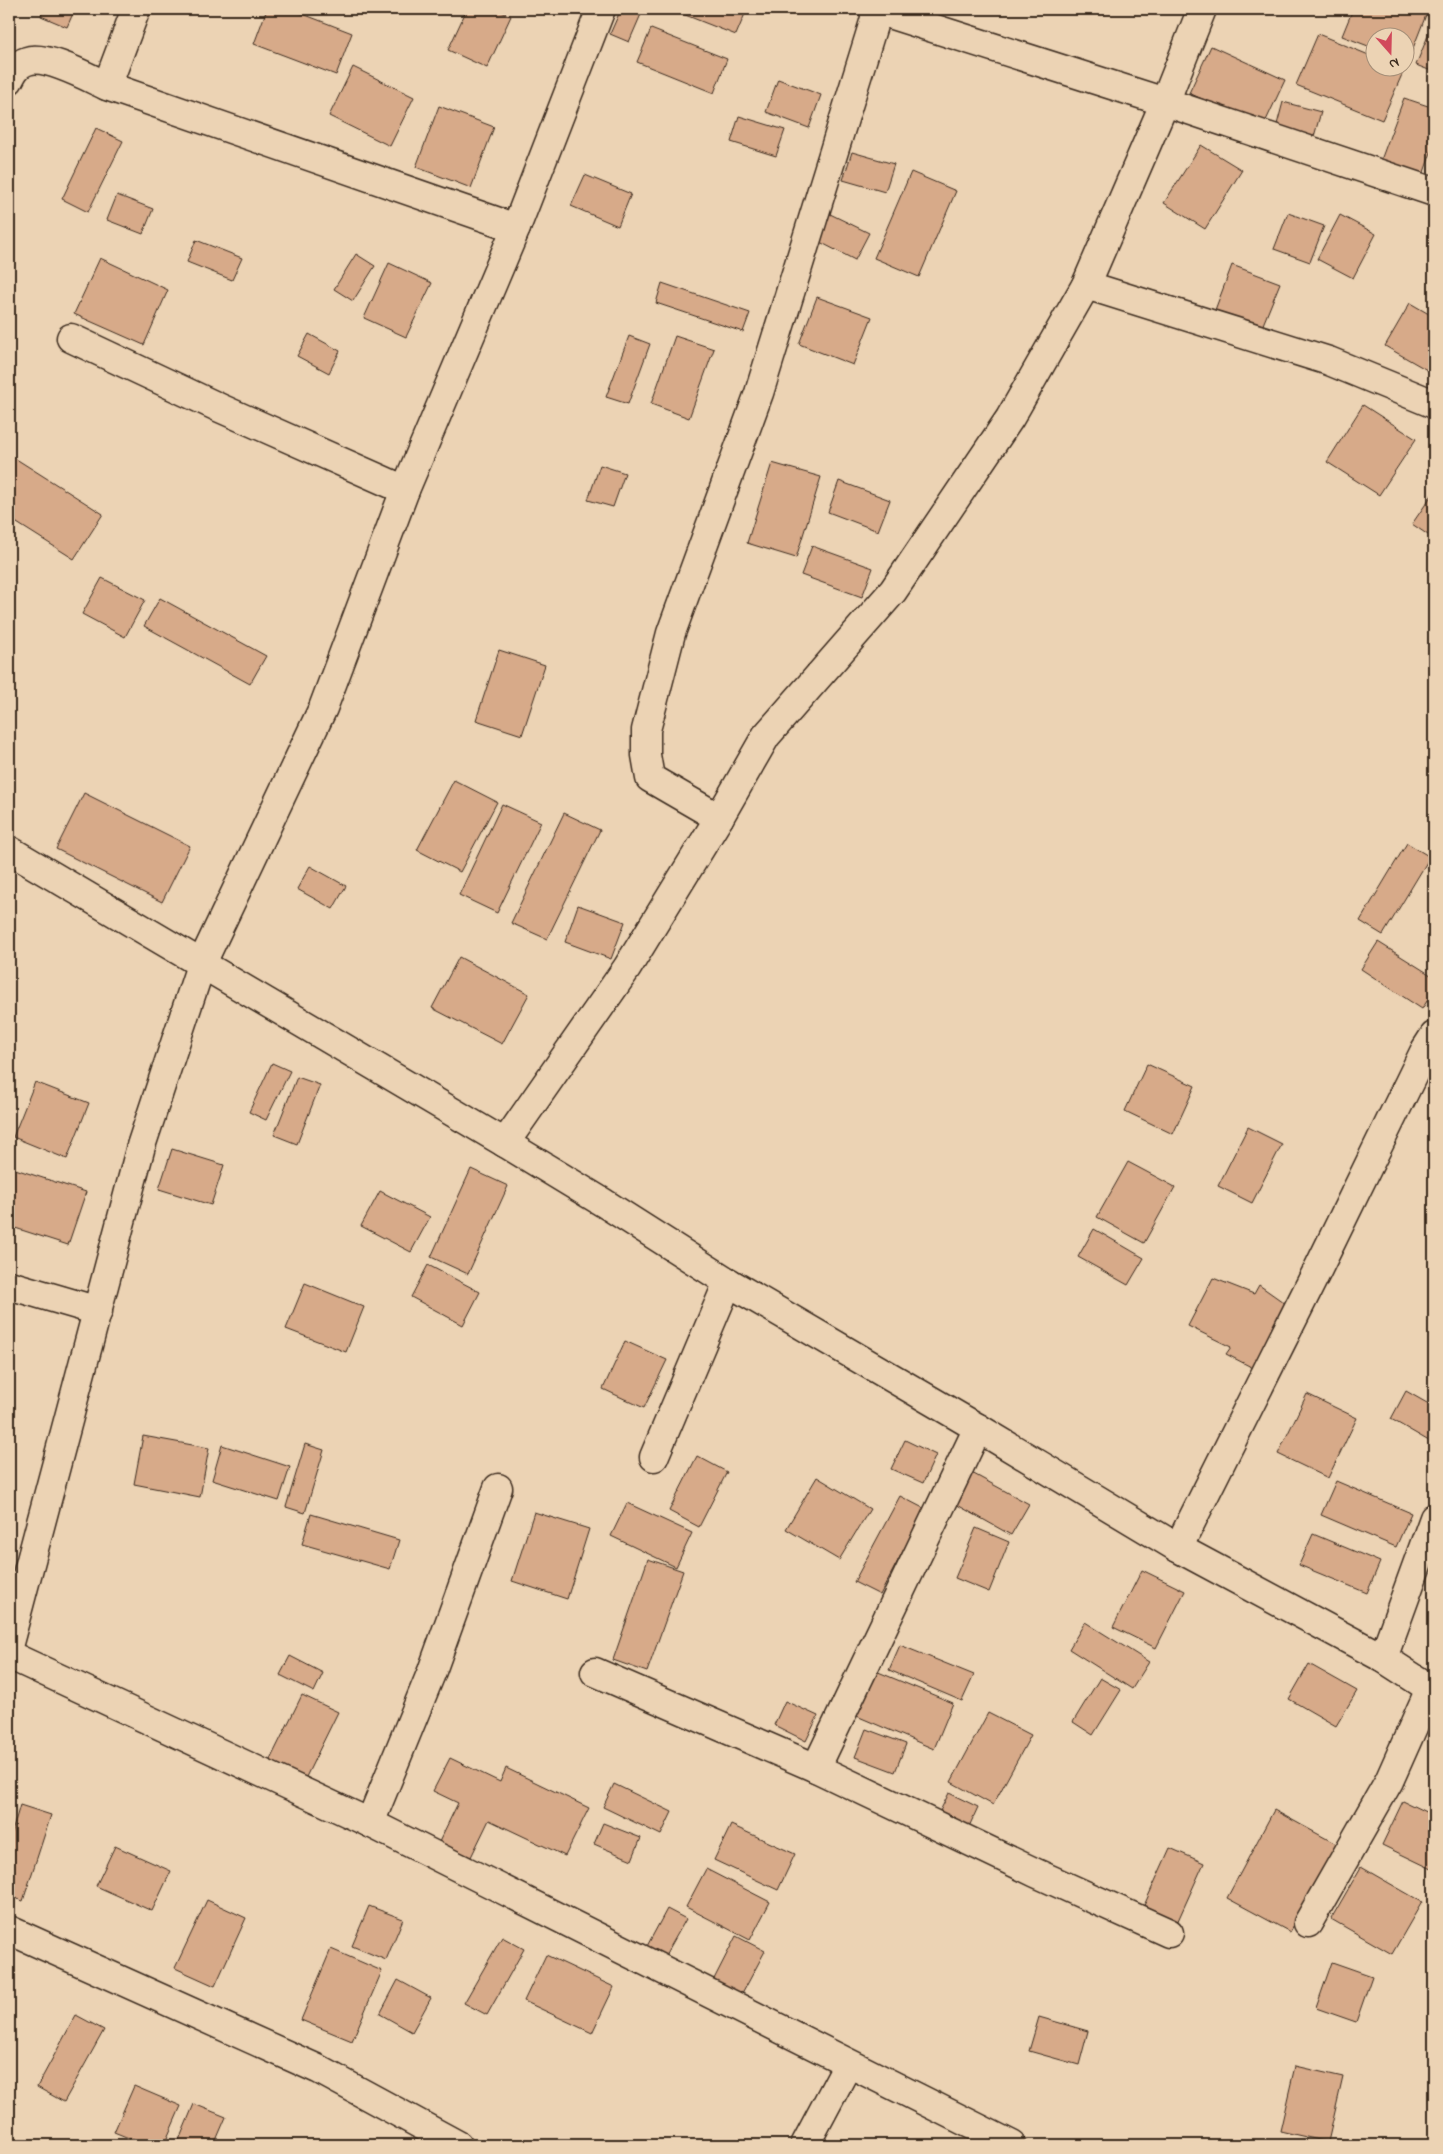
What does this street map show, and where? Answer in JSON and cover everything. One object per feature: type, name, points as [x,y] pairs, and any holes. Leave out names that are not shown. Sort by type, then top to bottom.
[{"type":"street","points":[[107,86],[136,9]]},
{"type":"street","points":[[9,1643],[141,1146],[201,965],[323,708],[405,490],[516,228],[601,9]]},
{"type":"street","points":[[719,818],[650,778],[646,755],[646,730],[670,633],[759,393],[876,9],[1165,102],[1434,192]]},
{"type":"street","points":[[505,1143],[627,968],[719,818],[766,736],[893,591],[1010,418],[1086,285],[1165,102],[1202,9]]},
{"type":"street","points":[[9,80],[15,68],[28,60],[47,61],[107,86],[516,228]]},
{"type":"street","points":[[1086,285],[1329,361],[1434,404]]},
{"type":"street","points":[[71,338],[220,408],[405,490]]},
{"type":"street","points":[[9,850],[505,1143],[728,1282],[978,1428],[1178,1548],[1383,1658],[1432,1690],[1389,1780],[1308,1923]]},
{"type":"street","points":[[1178,1548],[1431,1047]]},
{"type":"street","points":[[654,1456],[728,1282]]},
{"type":"street","points":[[9,1285],[98,1311]]},
{"type":"street","points":[[816,1768],[978,1428]]},
{"type":"street","points":[[370,1823],[432,1671],[498,1488]]},
{"type":"street","points":[[1383,1658],[1434,1518]]},
{"type":"street","points":[[9,1655],[370,1823],[1012,2145]]},
{"type":"street","points":[[595,1672],[816,1768],[1036,1873],[1169,1933]]},
{"type":"street","points":[[9,1930],[318,2069],[458,2145]]},
{"type":"street","points":[[804,2145],[848,2064]]},
{"type":"building","points":[[44,9],[75,9],[67,27],[41,16]]},
{"type":"building","points":[[267,9],[290,9],[352,33],[336,75],[254,44]]},
{"type":"building","points":[[467,9],[495,9],[511,16],[487,68],[448,50]]},
{"type":"building","points":[[621,9],[634,9],[642,12],[629,42],[610,34]]},
{"type":"building","points":[[670,9],[747,9],[736,35]]},
{"type":"building","points":[[1353,9],[1408,9],[1426,15],[1416,41],[1416,28],[1366,28],[1366,45],[1342,36]]},
{"type":"building","points":[[1434,21],[1434,72],[1416,65]]},
{"type":"building","points":[[651,29],[727,59],[714,93],[637,62]]},
{"type":"building","points":[[1318,34],[1366,54],[1366,78],[1400,78],[1382,120],[1296,85]]},
{"type":"building","points":[[1211,46],[1285,80],[1263,127],[1189,93]]},
{"type":"building","points":[[353,67],[414,97],[390,146],[329,116]]},
{"type":"building","points":[[778,79],[821,95],[809,128],[766,112]]},
{"type":"building","points":[[1404,98],[1434,108],[1434,144],[1423,175],[1381,160]]},
{"type":"building","points":[[1283,102],[1321,112],[1311,147],[1274,136]]},
{"type":"building","points":[[439,106],[494,127],[471,188],[416,167]]},
{"type":"building","points":[[739,116],[785,130],[776,156],[731,142]]},
{"type":"building","points":[[96,128],[123,141],[88,212],[62,199]]},
{"type":"building","points":[[1201,145],[1242,170],[1205,229],[1164,203]]},
{"type":"building","points":[[852,152],[894,164],[885,192],[843,180]]},
{"type":"building","points":[[911,172],[956,191],[919,277],[874,258]]},
{"type":"building","points":[[585,175],[631,194],[618,226],[571,206]]},
{"type":"building","points":[[117,195],[153,209],[143,234],[107,220]]},
{"type":"building","points":[[828,213],[869,233],[855,260],[814,239]]},
{"type":"building","points":[[1288,213],[1324,226],[1310,262],[1274,249]]},
{"type":"building","points":[[1340,215],[1376,234],[1353,278],[1317,259]]},
{"type":"building","points":[[196,240],[242,258],[232,280],[187,262]]},
{"type":"building","points":[[356,254],[375,266],[353,301],[334,289]]},
{"type":"building","points":[[100,258],[168,290],[144,345],[74,314]]},
{"type":"building","points":[[389,263],[432,283],[406,337],[364,318]]},
{"type":"building","points":[[1232,265],[1280,283],[1262,327],[1215,310]]},
{"type":"building","points":[[662,283],[750,313],[743,332],[656,303]]},
{"type":"building","points":[[817,297],[872,317],[853,365],[799,344]]},
{"type":"building","points":[[1410,303],[1434,317],[1434,374],[1385,346]]},
{"type":"building","points":[[309,334],[340,351],[329,373],[297,356]]},
{"type":"building","points":[[629,336],[650,344],[628,404],[606,397]]},
{"type":"building","points":[[675,336],[714,349],[689,418],[651,404]]},
{"type":"building","points":[[1363,405],[1416,439],[1379,495],[1327,462]]},
{"type":"building","points":[[13,457],[103,514],[74,559],[9,518],[9,464]]},
{"type":"building","points":[[772,463],[821,477],[796,558],[747,543]]},
{"type":"building","points":[[600,465],[625,473],[613,507],[588,500]]},
{"type":"building","points":[[839,481],[890,500],[878,531],[828,512]]},
{"type":"building","points":[[1434,492],[1434,539],[1412,524]]},
{"type":"building","points":[[812,546],[873,568],[862,597],[801,575]]},
{"type":"building","points":[[102,578],[145,600],[125,637],[82,614]]},
{"type":"building","points":[[160,598],[266,656],[250,684],[144,626]]},
{"type":"building","points":[[499,650],[545,665],[522,735],[476,720]]},
{"type":"building","points":[[454,780],[497,802],[460,872],[417,850]]},
{"type":"building","points":[[84,793],[190,846],[162,902],[56,849]]},
{"type":"building","points":[[502,804],[541,822],[497,913],[459,895]]},
{"type":"building","points":[[564,813],[600,830],[547,939],[511,923]]},
{"type":"building","points":[[1407,843],[1430,857],[1383,935],[1360,921]]},
{"type":"building","points":[[310,866],[346,886],[333,909],[297,889]]},
{"type":"building","points":[[578,905],[625,922],[611,959],[565,942]]},
{"type":"building","points":[[1378,942],[1434,977],[1434,990],[1422,1009],[1361,969]]},
{"type":"building","points":[[459,957],[529,994],[502,1044],[432,1008]]},
{"type":"building","points":[[272,1063],[290,1071],[266,1120],[249,1112]]},
{"type":"building","points":[[1147,1064],[1195,1086],[1173,1134],[1125,1111]]},
{"type":"building","points":[[297,1077],[320,1085],[297,1144],[274,1135]]},
{"type":"building","points":[[35,1082],[89,1103],[67,1159],[13,1137]]},
{"type":"building","points":[[1248,1127],[1282,1144],[1252,1203],[1218,1186]]},
{"type":"building","points":[[172,1149],[224,1165],[211,1205],[159,1189]]},
{"type":"building","points":[[1128,1162],[1175,1187],[1144,1243],[1097,1217]]},
{"type":"building","points":[[9,1167],[86,1192],[68,1245],[9,1226]]},
{"type":"building","points":[[471,1169],[508,1186],[468,1274],[431,1257]]},
{"type":"building","points":[[380,1191],[430,1217],[411,1252],[361,1226]]},
{"type":"building","points":[[1094,1229],[1144,1258],[1128,1285],[1078,1257]]},
{"type":"building","points":[[428,1265],[480,1292],[463,1325],[411,1297]]},
{"type":"building","points":[[1213,1278],[1254,1294],[1259,1285],[1286,1304],[1257,1370],[1226,1354],[1231,1347],[1188,1326]]},
{"type":"building","points":[[305,1283],[364,1307],[346,1352],[286,1329]]},
{"type":"building","points":[[625,1341],[667,1360],[644,1408],[603,1389]]},
{"type":"building","points":[[1406,1391],[1434,1407],[1434,1444],[1391,1419]]},
{"type":"building","points":[[1307,1394],[1357,1418],[1328,1478],[1278,1454]]},
{"type":"building","points":[[143,1436],[209,1448],[200,1497],[134,1484]]},
{"type":"building","points":[[905,1440],[936,1455],[923,1483],[891,1469]]},
{"type":"building","points":[[305,1444],[324,1450],[305,1513],[286,1507]]},
{"type":"building","points":[[222,1445],[290,1467],[279,1501],[212,1480]]},
{"type":"building","points":[[697,1456],[727,1472],[699,1527],[669,1511]]},
{"type":"building","points":[[970,1472],[1029,1504],[1011,1535],[952,1502]]},
{"type":"building","points":[[817,1477],[870,1509],[839,1560],[786,1529]]},
{"type":"building","points":[[1336,1481],[1411,1513],[1396,1547],[1321,1515]]},
{"type":"building","points":[[900,1496],[925,1509],[880,1595],[854,1582]]},
{"type":"building","points":[[627,1503],[692,1533],[676,1567],[611,1536]]},
{"type":"building","points":[[534,1512],[589,1529],[567,1599],[512,1581]]},
{"type":"building","points":[[311,1514],[399,1540],[390,1569],[302,1544]]},
{"type":"building","points":[[976,1528],[1009,1542],[989,1592],[955,1578]]},
{"type":"building","points":[[1313,1534],[1380,1562],[1367,1593],[1299,1565]]},
{"type":"building","points":[[648,1559],[683,1571],[647,1672],[613,1660]]},
{"type":"building","points":[[1142,1570],[1185,1591],[1156,1648],[1113,1627]]},
{"type":"building","points":[[1085,1622],[1149,1662],[1132,1689],[1069,1649]]},
{"type":"building","points":[[900,1645],[974,1675],[962,1701],[889,1670]]},
{"type":"building","points":[[290,1656],[323,1673],[314,1692],[280,1675]]},
{"type":"building","points":[[1309,1664],[1357,1691],[1336,1726],[1289,1699]]},
{"type":"building","points":[[871,1669],[953,1703],[934,1749],[852,1714]]},
{"type":"building","points":[[1100,1678],[1121,1690],[1093,1735],[1073,1722]]},
{"type":"building","points":[[302,1695],[338,1712],[305,1779],[269,1762]]},
{"type":"building","points":[[785,1701],[818,1716],[806,1741],[774,1725]]},
{"type":"building","points":[[988,1713],[1031,1735],[993,1805],[951,1782]]},
{"type":"building","points":[[866,1729],[906,1744],[895,1772],[855,1757]]},
{"type":"building","points":[[450,1758],[500,1782],[506,1768],[589,1808],[565,1856],[489,1820],[471,1857],[439,1842],[458,1803],[433,1791]]},
{"type":"building","points":[[614,1784],[672,1812],[661,1835],[603,1807]]},
{"type":"building","points":[[949,1793],[978,1807],[967,1831],[937,1817]]},
{"type":"building","points":[[1403,1801],[1434,1816],[1434,1870],[1382,1845]]},
{"type":"building","points":[[20,1805],[51,1815],[23,1901],[9,1896],[9,1842]]},
{"type":"building","points":[[1274,1810],[1338,1845],[1290,1932],[1227,1898]]},
{"type":"building","points":[[603,1823],[641,1838],[632,1860],[594,1844]]},
{"type":"building","points":[[731,1825],[795,1854],[778,1890],[714,1860]]},
{"type":"building","points":[[115,1846],[171,1871],[152,1911],[96,1886]]},
{"type":"building","points":[[1170,1848],[1204,1863],[1176,1925],[1142,1910]]},
{"type":"building","points":[[1361,1867],[1422,1902],[1392,1954],[1331,1919]]},
{"type":"building","points":[[706,1869],[770,1902],[750,1940],[686,1907]]},
{"type":"building","points":[[207,1900],[246,1918],[215,1986],[175,1968]]},
{"type":"building","points":[[369,1906],[403,1919],[386,1960],[352,1946]]},
{"type":"building","points":[[667,1909],[686,1919],[664,1958],[646,1948]]},
{"type":"building","points":[[736,1936],[765,1951],[741,1996],[713,1981]]},
{"type":"building","points":[[502,1937],[524,1949],[487,2015],[464,2003]]},
{"type":"building","points":[[331,1949],[382,1971],[352,2041],[301,2020]]},
{"type":"building","points":[[546,1955],[614,1987],[592,2033],[524,2001]]},
{"type":"building","points":[[1332,1962],[1372,1976],[1356,2022],[1316,2008]]},
{"type":"building","points":[[398,1980],[431,1998],[412,2032],[380,2014]]},
{"type":"building","points":[[76,2015],[104,2030],[64,2102],[37,2087]]},
{"type":"building","points":[[1039,2017],[1088,2031],[1079,2065],[1029,2051]]},
{"type":"building","points":[[1295,2066],[1343,2077],[1328,2142],[1280,2131]]},
{"type":"building","points":[[134,2086],[181,2106],[164,2145],[146,2145],[114,2132]]},
{"type":"building","points":[[194,2104],[226,2117],[214,2145],[177,2145]]}]
